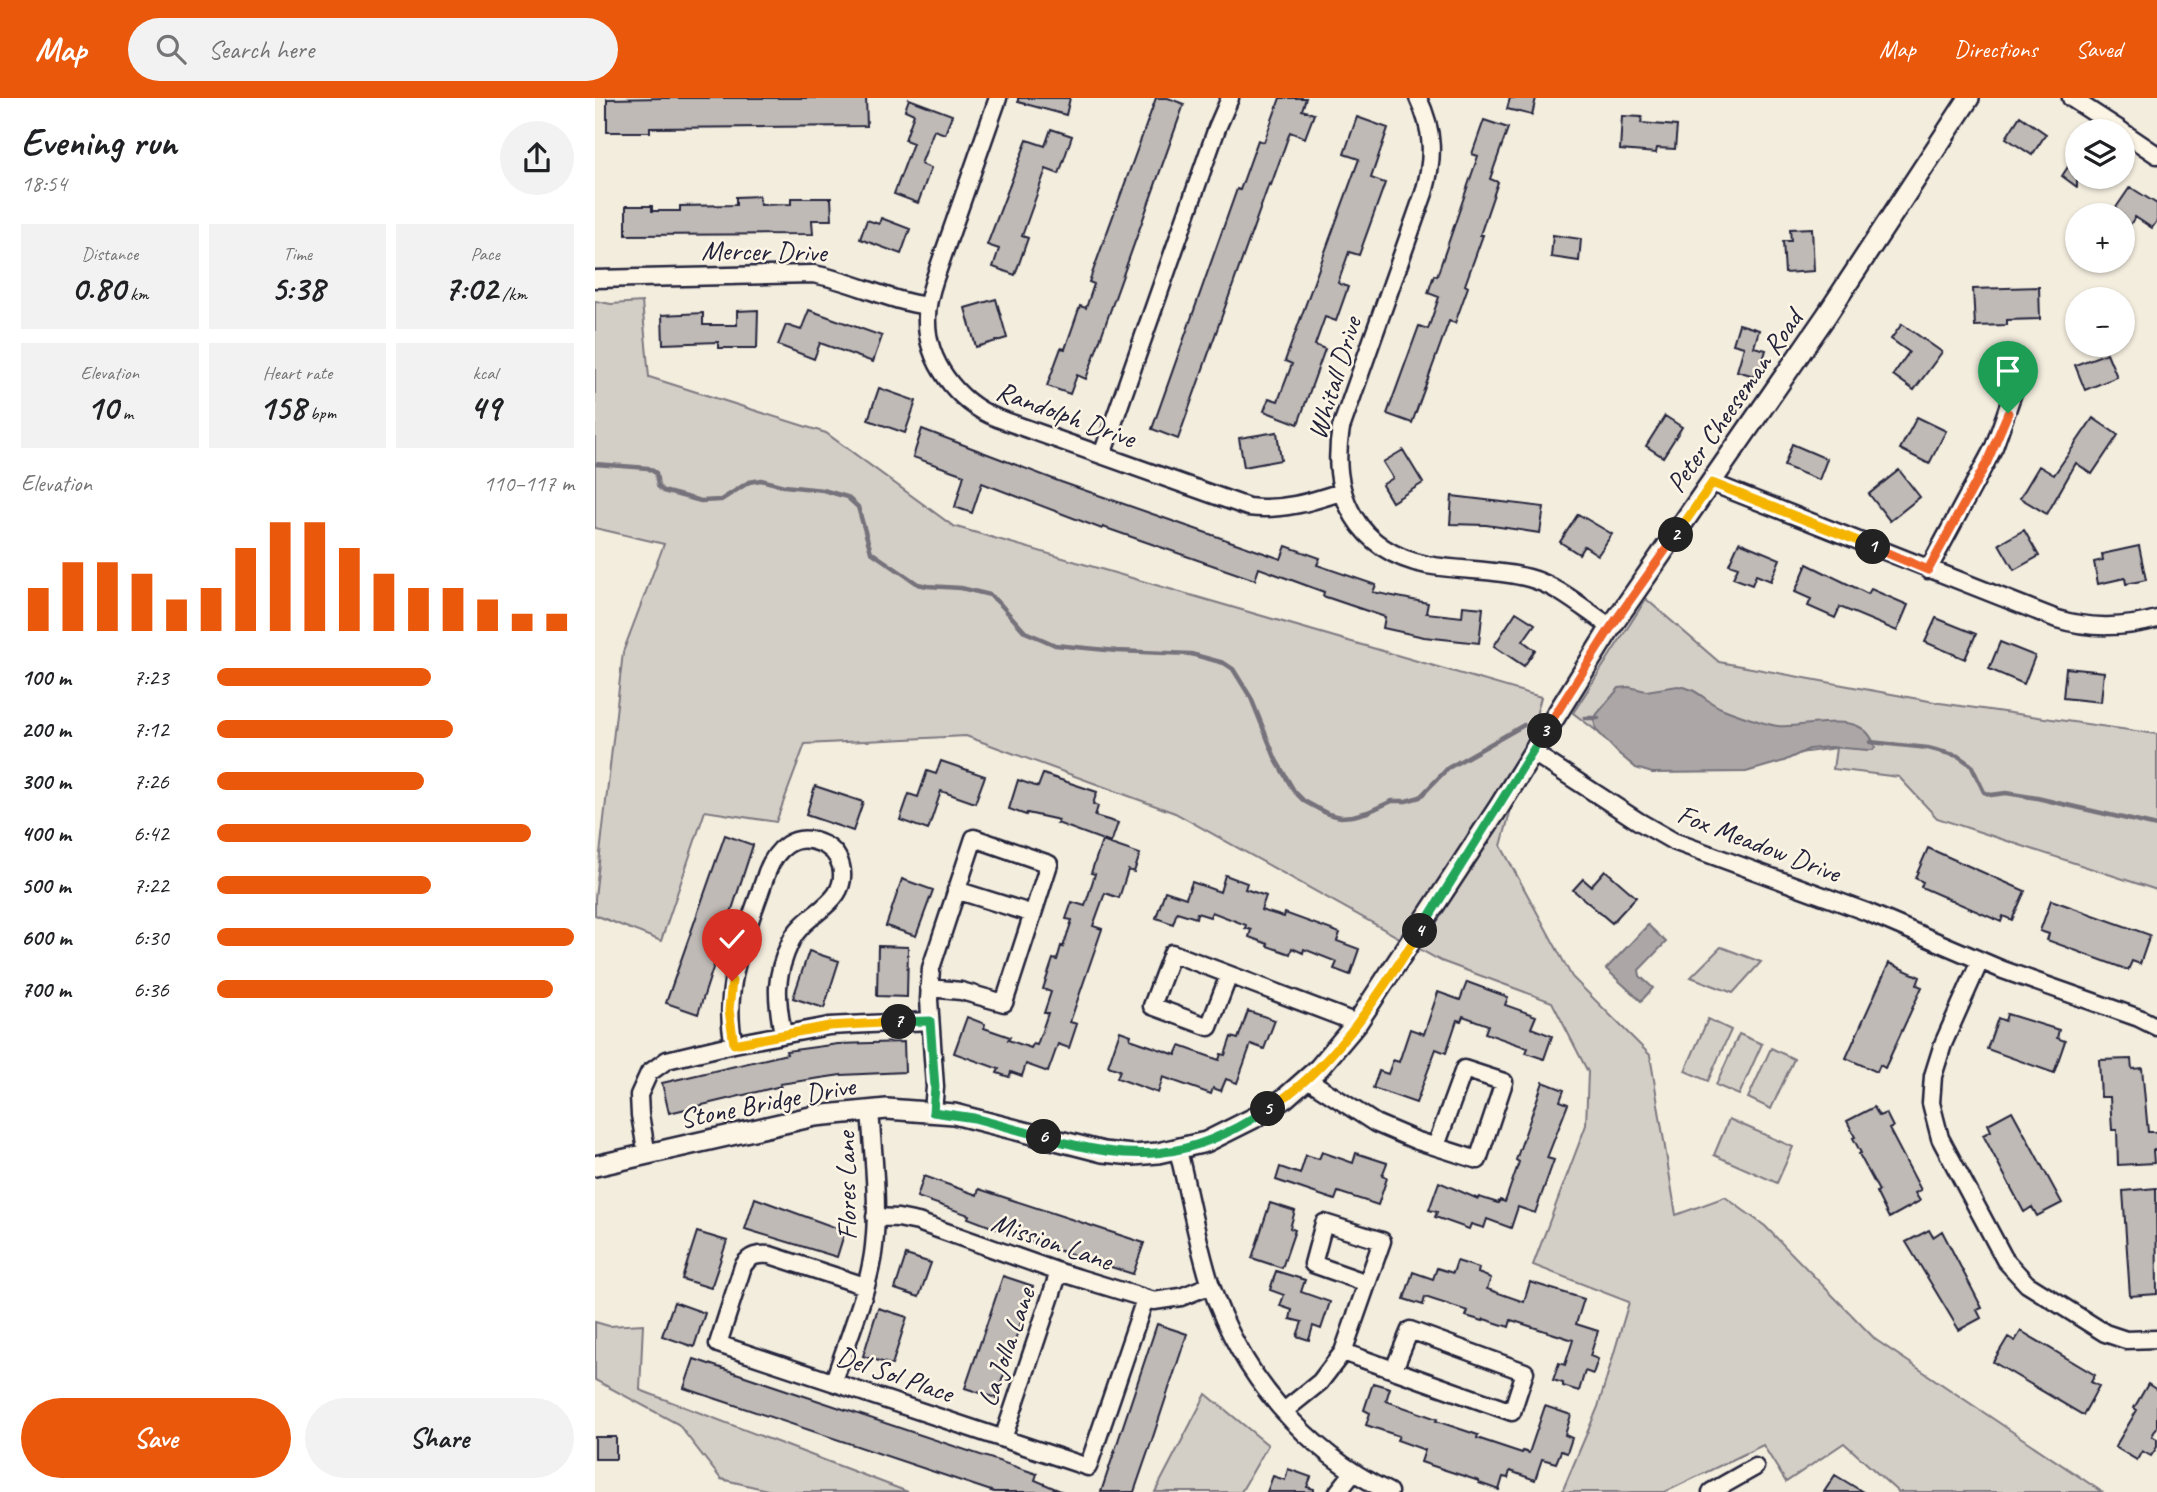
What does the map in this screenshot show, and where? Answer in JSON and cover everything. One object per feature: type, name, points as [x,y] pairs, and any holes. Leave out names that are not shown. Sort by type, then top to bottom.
[{"type":"street","name":"Randolph Drive","points":[[998,98],[935,278],[928,306],[927,322],[933,352],[947,379],[968,403],[987,414],[1248,507],[1291,507],[1341,492]]},
{"type":"street","points":[[1103,455],[1217,128],[1230,98]]},
{"type":"street","name":"Whitall Drive","points":[[1418,98],[1432,139],[1431,164],[1424,193],[1341,428],[1338,455],[1341,492],[1359,524],[1376,541],[1395,554],[1427,565],[1507,573],[1531,579],[1561,593],[1611,627]]},
{"type":"street","name":"Peter Cheeseman Road","points":[[1499,807],[1611,627],[1826,316],[1969,98]]},
{"type":"street","points":[[2071,98],[2102,119]]},
{"type":"street","points":[[2135,141],[2157,155]]},
{"type":"street","name":"Mercer Drive","points":[[595,279],[813,274],[837,279],[907,303],[928,306]]},
{"type":"street","points":[[1928,570],[1990,454],[2014,390]]},
{"type":"street","points":[[1712,483],[2071,624],[2129,625],[2157,619]]},
{"type":"street","name":"Fox Meadow Drive","points":[[1532,752],[1673,841],[1867,912],[1980,961],[2131,1015],[2157,1027]]},
{"type":"street","name":"Stone Bridge Drive","points":[[595,1166],[815,1116],[870,1110],[933,1112],[974,1118],[1103,1152],[1133,1155],[1178,1150],[1206,1142],[1254,1118],[1307,1079],[1334,1052],[1357,1023],[1499,807]]},
{"type":"street","points":[[929,988],[961,991],[1004,1003],[1049,864],[974,838],[933,958],[929,988],[935,1087],[933,1112]]},
{"type":"street","points":[[734,1044],[730,990],[767,872],[780,849],[792,841],[806,839],[833,851],[841,867],[841,884],[830,903],[799,926],[789,944],[777,989],[783,1034]]},
{"type":"street","points":[[956,890],[1033,914]]},
{"type":"street","points":[[1229,975],[1209,1027],[1152,1006],[1172,953],[1357,1023]]},
{"type":"street","points":[[1980,961],[1943,1044],[1933,1076],[1931,1103],[1940,1138],[2005,1260],[2027,1284],[2105,1333],[2126,1340],[2157,1339]]},
{"type":"street","points":[[647,1155],[639,1095],[649,1073],[667,1060],[829,1026],[930,1021]]},
{"type":"street","points":[[1307,1079],[1375,1123],[1436,1146],[1478,1160],[1504,1082],[1464,1069],[1436,1146]]},
{"type":"street","name":"Flores Lane","points":[[834,1381],[873,1258],[875,1217],[870,1110]]},
{"type":"street","points":[[1178,1150],[1211,1284],[1234,1338],[1253,1372],[1284,1411],[1316,1444],[1353,1473],[1389,1492]]},
{"type":"street","name":"Mission Lane","points":[[875,1217],[918,1222],[1145,1299],[1171,1300],[1211,1284]]},
{"type":"street","points":[[1284,1411],[1320,1382],[1343,1352],[1383,1241],[1324,1223],[1313,1264],[1367,1283]]},
{"type":"street","name":"Del Sol Place","points":[[865,1286],[760,1254],[746,1260],[718,1344],[1088,1467],[1145,1299]]},
{"type":"street","name":"La Jolla Lane","points":[[1003,1438],[1059,1272]]},
{"type":"street","points":[[1343,1352],[1512,1412],[1525,1372],[1410,1330],[1394,1369]]},
{"type":"street","points":[[1711,1492],[1755,1467]]},
{"type":"street","points":[[1338,1492],[1353,1473]]},
{"type":"street","points":[[1738,1478],[1747,1492]]},
{"type":"shaded area","points":[[595,301],[611,304],[642,302],[649,377],[826,433],[953,526],[1541,697],[1501,846],[1572,977],[1650,1055],[1676,1215],[1725,1197],[1765,1226],[1876,1340],[2102,1492],[1898,1492],[1844,1443],[1786,1482],[1763,1445],[1665,1492],[1562,1492],[1598,1407],[1629,1302],[1533,1265],[1586,1125],[1588,1072],[1552,1002],[1441,961],[1175,813],[966,736],[805,744],[776,822],[705,811],[661,941],[595,915],[623,652],[664,544],[595,528]]},
{"type":"shaded area","points":[[1646,599],[1719,662],[1940,703],[2157,734],[2157,890],[1937,818],[1899,777],[1833,769],[1836,748],[1652,773],[1573,713]]},
{"type":"shaded area","points":[[1678,686],[1690,689],[1721,708],[1773,725],[1848,723],[1869,734],[1875,747],[1873,750],[1830,747],[1809,749],[1784,761],[1746,772],[1652,773],[1636,768],[1596,730],[1594,720],[1597,714],[1619,688],[1646,691]]},
{"type":"shaded area","points":[[1648,925],[1666,942],[1639,970],[1640,976],[1653,988],[1641,1001],[1606,969]]},
{"type":"shaded area","points":[[1721,947],[1761,962],[1733,993],[1691,977]]},
{"type":"shaded area","points":[[1708,1019],[1731,1030],[1708,1081],[1685,1071]]},
{"type":"shaded area","points":[[1739,1034],[1762,1044],[1739,1095],[1716,1085]]},
{"type":"shaded area","points":[[1771,1048],[1794,1059],[1771,1109],[1748,1098]]},
{"type":"shaded area","points":[[1729,1119],[1793,1147],[1777,1183],[1714,1155]]},
{"type":"shaded area","points":[[595,1322],[609,1326],[643,1324],[640,1390],[908,1492],[776,1492],[721,1479],[678,1424],[595,1380]]},
{"type":"shaded area","points":[[1206,1394],[1268,1445],[1241,1492],[1155,1492]]},
{"type":"building","points":[[866,98],[867,126],[650,128],[650,132],[607,132],[607,99]]},
{"type":"building","points":[[1018,98],[1070,98],[1066,115],[1018,102]]},
{"type":"building","points":[[1156,98],[1168,98],[1184,104],[1086,379],[1077,375],[1070,394],[1047,386],[1061,348],[1065,349],[1080,306],[1086,308],[1094,284],[1089,282]]},
{"type":"building","points":[[1280,98],[1306,98],[1302,110],[1314,114],[1305,138],[1290,132],[1178,439],[1152,429],[1237,189],[1240,190],[1258,140],[1264,142]]},
{"type":"building","points":[[1510,98],[1536,98],[1532,115],[1507,109]]},
{"type":"building","points":[[909,99],[952,115],[945,134],[934,130],[921,164],[931,168],[918,203],[894,194],[913,143],[905,140],[914,114],[905,110]]},
{"type":"building","points":[[1622,116],[1642,117],[1641,123],[1677,126],[1675,149],[1657,148],[1656,153],[1620,150]]},
{"type":"building","points":[[2020,116],[2046,134],[2032,155],[2006,138]]},
{"type":"building","points":[[1357,117],[1388,128],[1371,178],[1385,183],[1359,255],[1349,252],[1338,283],[1348,287],[1336,321],[1325,317],[1315,345],[1325,349],[1298,424],[1264,411],[1269,398],[1278,401],[1292,364],[1285,361],[1359,159],[1344,154]]},
{"type":"building","points":[[1484,120],[1508,128],[1490,179],[1498,182],[1465,285],[1468,287],[1455,323],[1449,321],[1412,423],[1387,414],[1419,326],[1428,329],[1439,297],[1428,293],[1434,275],[1437,276],[1478,156],[1472,154]]},
{"type":"building","points":[[1051,129],[1072,136],[1059,174],[1046,169],[1022,236],[1028,238],[1015,275],[993,267],[999,249],[987,245],[1027,140],[1045,146]]},
{"type":"building","points":[[2129,189],[2133,189],[2157,204],[2157,221],[2152,228],[2135,217],[2135,203],[2119,203]]},
{"type":"building","points":[[759,196],[760,205],[791,204],[791,198],[831,198],[832,220],[812,220],[813,234],[626,235],[626,206],[652,206],[652,211],[680,211],[680,206],[736,205],[736,197]]},
{"type":"building","points":[[881,218],[910,229],[901,254],[860,239],[867,220],[879,224]]},
{"type":"building","points":[[1812,228],[1814,271],[1785,273],[1783,241],[1791,241],[1790,229]]},
{"type":"building","points":[[1553,235],[1581,239],[1579,261],[1551,257]]},
{"type":"building","points":[[2039,287],[2040,319],[2007,320],[2007,325],[1975,326],[1973,289]]},
{"type":"building","points":[[996,299],[1007,338],[976,347],[965,308]]},
{"type":"building","points":[[758,310],[757,348],[718,348],[718,342],[663,344],[662,315],[703,313],[703,325],[737,325],[737,311]]},
{"type":"building","points":[[809,310],[882,336],[873,362],[820,343],[814,359],[778,345],[786,325],[801,330]]},
{"type":"building","points":[[1739,324],[1759,330],[1754,347],[1766,350],[1758,377],[1737,371],[1744,347],[1733,344]]},
{"type":"building","points":[[1902,324],[1942,352],[1914,390],[1893,375],[1909,352],[1891,339]]},
{"type":"building","points":[[2096,357],[2109,357],[2117,377],[2085,390],[2075,365]]},
{"type":"building","points":[[879,388],[916,401],[905,433],[868,420]]},
{"type":"building","points":[[1665,416],[1682,427],[1663,457],[1646,446]]},
{"type":"building","points":[[1917,417],[1946,431],[1929,464],[1900,449]]},
{"type":"building","points":[[2093,418],[2118,435],[2092,474],[2076,463],[2047,514],[2020,498],[2039,466],[2054,475]]},
{"type":"building","points":[[922,429],[1061,482],[1281,559],[1286,546],[1320,558],[1317,565],[1376,585],[1373,592],[1428,603],[1426,613],[1462,617],[1463,606],[1483,608],[1479,643],[1424,637],[1383,628],[1385,617],[1323,596],[1324,592],[1259,568],[1255,580],[1103,527],[1102,529],[982,483],[972,513],[955,507],[964,475],[913,457]]},
{"type":"building","points":[[1277,432],[1281,460],[1244,467],[1239,438]]},
{"type":"building","points":[[1792,444],[1827,459],[1819,480],[1784,466]]},
{"type":"building","points":[[1403,450],[1423,483],[1392,502],[1382,485],[1393,478],[1383,462]]},
{"type":"building","points":[[1899,470],[1920,497],[1890,521],[1869,494]]},
{"type":"building","points":[[1452,496],[1544,507],[1540,533],[1486,525],[1450,524]]},
{"type":"building","points":[[1578,514],[1612,534],[1598,555],[1584,546],[1579,554],[1560,542]]},
{"type":"building","points":[[2024,530],[2039,556],[2014,570],[1999,544]]},
{"type":"building","points":[[1739,542],[1780,559],[1771,581],[1756,575],[1752,585],[1733,578],[1738,567],[1729,564]]},
{"type":"building","points":[[2139,546],[2146,580],[2126,584],[2125,578],[2098,584],[2094,562],[2103,560],[2102,554]]},
{"type":"building","points":[[1807,564],[1868,594],[1871,589],[1908,605],[1897,631],[1840,607],[1835,618],[1808,606],[1811,599],[1795,592]]},
{"type":"building","points":[[1516,612],[1535,624],[1523,641],[1535,650],[1524,666],[1494,646]]},
{"type":"building","points":[[1936,618],[1976,634],[1965,659],[1925,642]]},
{"type":"building","points":[[2000,642],[2035,656],[2024,684],[1989,669]]},
{"type":"building","points":[[2066,668],[2104,672],[2101,702],[2063,698]]},
{"type":"building","points":[[941,761],[985,776],[975,803],[941,791],[928,830],[900,820],[909,794],[918,797],[927,771],[936,774]]},
{"type":"building","points":[[1043,774],[1097,792],[1093,804],[1098,806],[1095,816],[1118,823],[1111,843],[1057,823],[1059,820],[1027,813],[1026,815],[1009,809],[1018,780],[1038,787]]},
{"type":"building","points":[[815,786],[863,802],[853,831],[806,815]]},
{"type":"building","points":[[725,835],[753,845],[698,1014],[666,1003]]},
{"type":"building","points":[[1102,841],[1140,854],[1134,872],[1128,870],[1119,898],[1105,893],[1093,926],[1102,929],[1070,1022],[1077,1024],[1069,1048],[1058,1044],[1048,1072],[1026,1064],[1022,1076],[1011,1072],[1009,1077],[997,1073],[999,1069],[954,1053],[967,1017],[985,1024],[984,1028],[1010,1037],[1008,1040],[1031,1048],[1033,1044],[1037,1045],[1048,1013],[1044,1013],[1051,992],[1043,989],[1053,959],[1057,960],[1072,920],[1066,919],[1072,902],[1085,906],[1095,874],[1091,873]]},
{"type":"building","points":[[1928,848],[2025,891],[2012,920],[2003,916],[2001,922],[1921,887],[1923,882],[1915,878]]},
{"type":"building","points":[[1605,870],[1636,897],[1612,923],[1573,890],[1583,879],[1591,886]]},
{"type":"building","points":[[1225,875],[1247,883],[1245,889],[1266,896],[1261,910],[1284,917],[1285,913],[1340,933],[1337,941],[1359,949],[1350,975],[1334,969],[1337,962],[1304,949],[1303,953],[1292,948],[1290,954],[1267,946],[1268,944],[1249,937],[1251,930],[1245,928],[1246,925],[1212,912],[1210,917],[1197,913],[1196,918],[1177,912],[1173,924],[1156,918],[1165,891],[1186,898],[1192,882],[1220,892]]},
{"type":"building","points":[[902,879],[933,890],[916,936],[886,926]]},
{"type":"building","points":[[2051,900],[2150,935],[2140,964],[2132,961],[2128,970],[2047,940],[2049,934],[2040,931]]},
{"type":"building","points":[[878,946],[908,947],[907,997],[877,996]]},
{"type":"building","points":[[809,951],[839,961],[824,1008],[793,998]]},
{"type":"building","points":[[1889,963],[1920,977],[1917,985],[1922,987],[1885,1068],[1880,1065],[1877,1072],[1846,1058]]},
{"type":"building","points":[[1467,982],[1508,997],[1505,1005],[1536,1016],[1531,1028],[1552,1036],[1544,1059],[1526,1053],[1528,1048],[1485,1033],[1488,1025],[1463,1016],[1461,1021],[1457,1020],[1446,1053],[1436,1049],[1416,1103],[1373,1088],[1379,1071],[1388,1074],[1393,1060],[1399,1062],[1410,1029],[1424,1034],[1438,992],[1460,1000]]},
{"type":"building","points":[[1248,1011],[1275,1020],[1264,1049],[1251,1044],[1237,1083],[1226,1079],[1221,1091],[1213,1088],[1211,1094],[1163,1077],[1158,1093],[1117,1078],[1120,1070],[1108,1066],[1120,1031],[1131,1035],[1130,1039],[1176,1055],[1180,1046],[1219,1060],[1221,1054],[1225,1055],[1231,1037],[1238,1039]]},
{"type":"building","points":[[2007,1014],[2059,1030],[2057,1038],[2065,1041],[2054,1073],[1987,1049],[1998,1018],[2005,1021]]},
{"type":"building","points":[[904,1042],[905,1072],[841,1075],[780,1084],[781,1086],[669,1113],[662,1083],[787,1054],[786,1051],[838,1044]]},
{"type":"building","points":[[2131,1059],[2132,1069],[2142,1068],[2148,1132],[2157,1132],[2157,1150],[2153,1150],[2154,1163],[2118,1165],[2117,1130],[2112,1130],[2110,1097],[2101,1097],[2099,1060]]},
{"type":"building","points":[[1543,1082],[1564,1090],[1560,1101],[1568,1104],[1547,1158],[1554,1160],[1535,1213],[1518,1207],[1511,1228],[1487,1219],[1484,1228],[1471,1224],[1469,1229],[1435,1217],[1437,1212],[1429,1210],[1439,1182],[1478,1199],[1505,1202],[1519,1162],[1516,1160]]},
{"type":"building","points":[[1874,1107],[1879,1116],[1886,1113],[1893,1127],[1889,1129],[1921,1190],[1915,1193],[1920,1201],[1889,1218],[1876,1192],[1879,1191],[1859,1154],[1861,1153],[1847,1121]]},
{"type":"building","points":[[2012,1111],[2062,1203],[2037,1216],[2032,1207],[2024,1212],[1983,1135],[1991,1131],[1988,1124]]},
{"type":"building","points":[[1322,1152],[1353,1163],[1356,1153],[1387,1163],[1382,1176],[1387,1178],[1378,1205],[1338,1192],[1335,1200],[1276,1180],[1280,1167],[1300,1174],[1306,1155],[1319,1159]]},
{"type":"building","points":[[924,1176],[977,1195],[979,1189],[1144,1243],[1133,1274],[1026,1240],[968,1218],[969,1215],[917,1197]]},
{"type":"building","points":[[2156,1188],[2157,1294],[2130,1296],[2123,1191]]},
{"type":"building","points":[[755,1198],[845,1231],[837,1257],[745,1229]]},
{"type":"building","points":[[1270,1203],[1295,1211],[1290,1228],[1295,1230],[1282,1268],[1252,1258]]},
{"type":"building","points":[[1929,1230],[1933,1237],[1942,1231],[1982,1308],[1977,1310],[1981,1318],[1959,1330],[1906,1242]]},
{"type":"building","points":[[697,1232],[727,1241],[711,1288],[682,1279]]},
{"type":"building","points":[[906,1255],[931,1263],[919,1297],[895,1289]]},
{"type":"building","points":[[1457,1261],[1479,1268],[1478,1273],[1491,1278],[1487,1289],[1524,1302],[1530,1282],[1584,1299],[1576,1324],[1598,1331],[1590,1356],[1598,1359],[1593,1374],[1585,1371],[1579,1391],[1553,1380],[1559,1363],[1565,1365],[1573,1340],[1511,1320],[1509,1327],[1484,1319],[1483,1321],[1466,1316],[1468,1311],[1425,1297],[1423,1305],[1404,1299],[1413,1272],[1433,1279],[1437,1268],[1453,1273]]},
{"type":"building","points":[[1276,1271],[1305,1280],[1301,1292],[1330,1302],[1321,1329],[1313,1326],[1309,1340],[1297,1336],[1302,1322],[1290,1319],[1292,1310],[1280,1306],[1284,1295],[1270,1290]]},
{"type":"building","points":[[1003,1276],[1033,1286],[996,1398],[965,1388]]},
{"type":"building","points":[[674,1302],[705,1313],[694,1347],[662,1336]]},
{"type":"building","points":[[878,1308],[907,1317],[892,1365],[863,1356]]},
{"type":"building","points":[[1157,1324],[1187,1334],[1152,1440],[1134,1492],[1101,1492]]},
{"type":"building","points":[[2021,1331],[2095,1375],[2091,1382],[2099,1386],[2083,1415],[1993,1362],[2008,1337],[2015,1341]]},
{"type":"building","points":[[694,1359],[1037,1474],[1035,1480],[1063,1492],[994,1492],[684,1388]]},
{"type":"building","points":[[1373,1383],[1390,1388],[1386,1401],[1522,1453],[1529,1453],[1545,1406],[1571,1415],[1565,1435],[1572,1438],[1567,1453],[1561,1451],[1556,1463],[1542,1459],[1535,1480],[1510,1471],[1508,1478],[1503,1477],[1499,1490],[1421,1462],[1425,1450],[1397,1440],[1399,1436],[1366,1425],[1370,1413],[1364,1410]]},
{"type":"building","points":[[2148,1384],[2157,1390],[2157,1427],[2152,1436],[2157,1439],[2157,1447],[2151,1456],[2142,1451],[2137,1460],[2115,1447],[2137,1410],[2134,1408]]},
{"type":"building","points":[[595,1437],[616,1437],[616,1459],[595,1459]]},
{"type":"building","points":[[1288,1469],[1311,1477],[1307,1487],[1314,1489],[1314,1492],[1267,1492],[1273,1476],[1285,1480]]},
{"type":"building","points":[[1835,1475],[1863,1492],[1824,1492]]},
{"type":"waterway","points":[[595,464],[648,468],[656,473],[658,486],[663,491],[701,501],[721,500],[749,482],[761,480],[784,486],[823,490],[847,497],[858,507],[871,552],[918,584],[961,588],[990,595],[1025,632],[1055,645],[1191,654],[1224,663],[1233,669],[1251,698],[1276,760],[1294,791],[1304,801],[1328,814],[1353,816],[1392,801],[1420,797],[1448,768],[1524,725]]},
{"type":"waterway","points":[[1585,718],[1598,718]]},
{"type":"waterway","points":[[1870,742],[1928,748],[1958,756],[1971,765],[1984,792],[1991,795],[2006,793],[2037,798],[2157,826]]},
{"type":"route","points":[[732,981],[729,1010],[734,1044],[829,1026],[930,1021],[935,1087],[933,1112],[974,1118],[1090,1150],[1118,1154],[1178,1150],[1220,1136],[1285,1098],[1319,1068],[1345,1039],[1407,950],[1611,627],[1712,483],[1928,570],[1987,462],[2008,413]]}]
